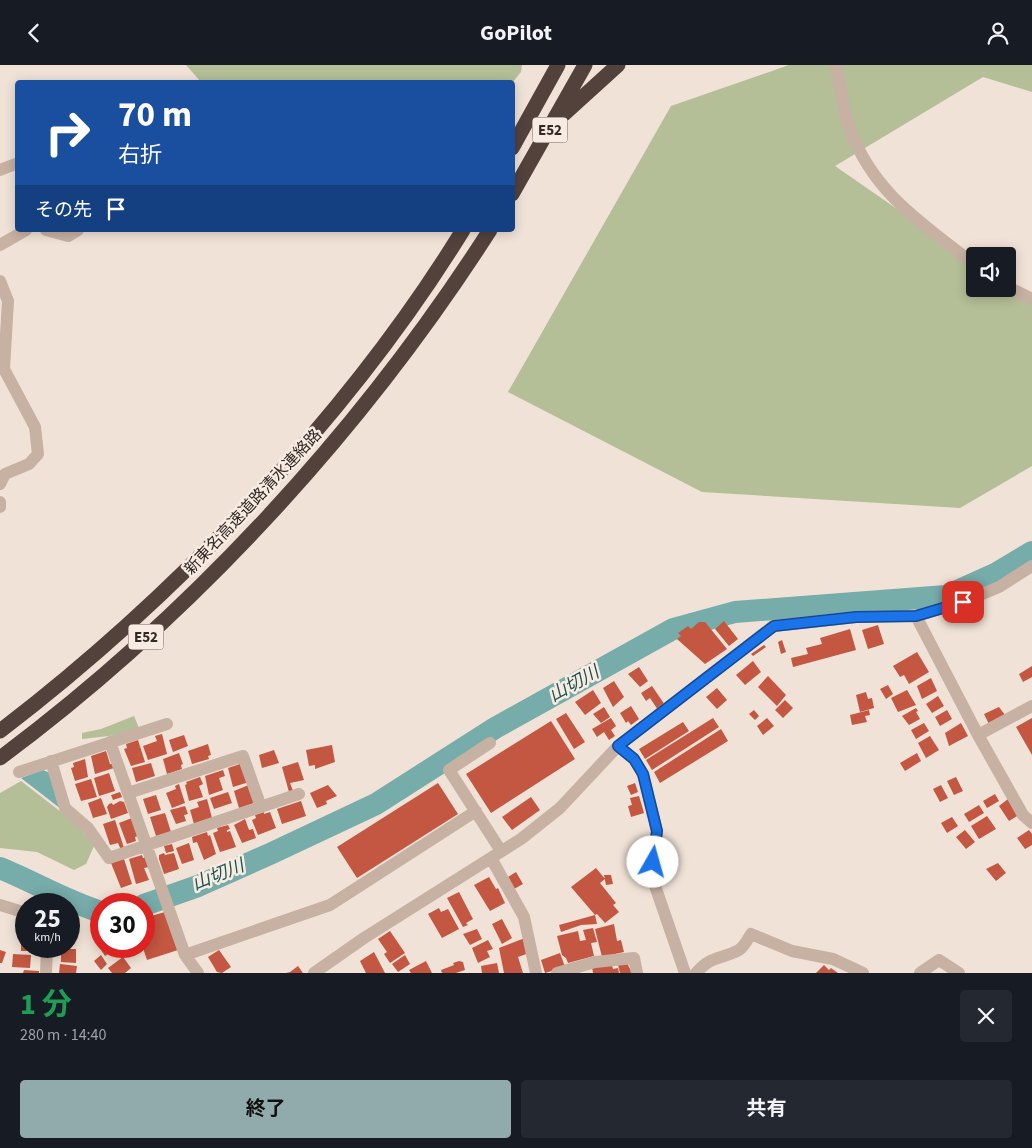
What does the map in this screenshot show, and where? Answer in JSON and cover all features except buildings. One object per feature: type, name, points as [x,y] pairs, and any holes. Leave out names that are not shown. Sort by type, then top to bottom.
[{"type":"highway","points":[[515,142],[552,65]]},
{"type":"highway","name":"E52","points":[[515,143],[558,65]]},
{"type":"highway","name":"E52","points":[[515,189],[585,65]]},
{"type":"highway","points":[[550,128],[618,65]]},
{"type":"highway","name":"新東名高速道路清水連絡路","points":[[0,731],[38,702],[118,634],[196,559],[266,487],[374,358],[441,265],[462,232]]},
{"type":"highway","name":"新東名高速道路清水連絡路","points":[[0,758],[88,688],[130,651],[212,575],[280,502],[337,436],[426,324],[489,232]]},
{"type":"street","points":[[836,65],[851,131],[870,170],[897,202],[966,258]]},
{"type":"street","points":[[0,170],[15,164]]},
{"type":"street","points":[[0,245],[23,232]]},
{"type":"street","points":[[53,232],[68,236],[75,232]]},
{"type":"street","points":[[0,281],[8,301],[4,369],[35,427],[38,454],[29,465],[5,474],[0,484]]},
{"type":"street","points":[[1016,291],[1032,299]]},
{"type":"street","points":[[0,502],[0,507]]},
{"type":"street","points":[[314,973],[364,937],[496,855],[560,808],[618,746],[774,626],[856,617],[916,616],[963,602],[999,587],[1032,565]]},
{"type":"street","points":[[916,616],[978,735],[1023,815],[1032,823]]},
{"type":"street","points":[[978,735],[1032,706]]},
{"type":"street","points":[[19,772],[167,724]]},
{"type":"street","points":[[110,742],[185,955],[198,973]]},
{"type":"street","points":[[490,743],[449,770],[476,811],[524,917],[536,973]]},
{"type":"street","points":[[618,746],[634,759],[643,774],[657,831],[652,877],[685,973]]},
{"type":"street","points":[[128,793],[243,756],[261,807]]},
{"type":"street","points":[[51,761],[65,808],[88,828],[109,858],[299,794]]},
{"type":"street","points":[[185,955],[330,905],[476,811]]},
{"type":"street","points":[[0,905],[15,910]]},
{"type":"street","points":[[696,973],[704,964],[716,957],[740,949],[751,934],[792,951],[833,959],[863,973]]},
{"type":"street","points":[[46,973],[47,958]]},
{"type":"street","points":[[557,973],[595,962],[634,958],[637,973]]},
{"type":"street","points":[[920,973],[940,960],[959,973]]},
{"type":"green space","points":[[186,65],[522,65],[521,72],[514,80],[199,80]]},
{"type":"green space","points":[[789,65],[1032,65],[1032,92],[983,77],[835,166],[966,257],[966,297],[1016,297],[1016,292],[1032,297],[1032,466],[960,508],[702,492],[508,392],[671,106]]},
{"type":"green space","points":[[134,716],[139,728],[118,735],[82,739],[82,733],[101,729]]},
{"type":"green space","points":[[21,781],[79,826],[94,846],[86,864],[74,870],[37,852],[0,848],[0,793]]},
{"type":"water","points":[[43,770],[50,773],[61,809],[21,778]]},
{"type":"waterway","name":"山切川","points":[[155,901],[198,886],[376,804],[495,728],[673,629],[735,612],[946,596],[997,573],[1032,552]]},
{"type":"waterway","name":"山切川","points":[[0,868],[90,908]]},
{"type":"route","points":[[653,862],[657,831],[643,774],[634,759],[618,746],[774,626],[856,617],[916,616],[963,602]]}]
